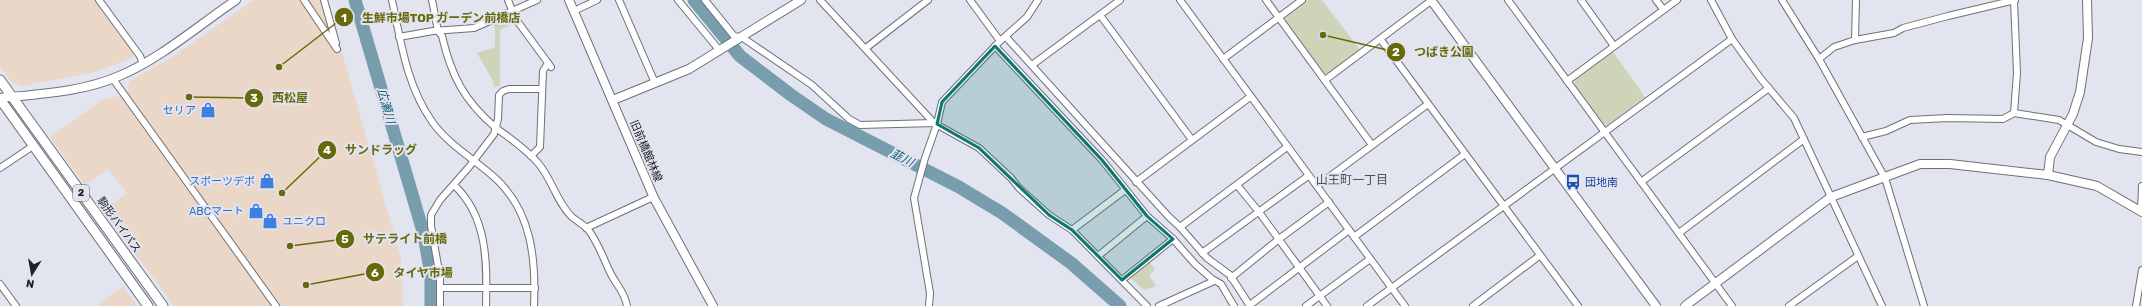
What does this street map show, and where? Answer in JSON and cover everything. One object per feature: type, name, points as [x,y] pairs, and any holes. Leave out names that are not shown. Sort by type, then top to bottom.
[{"type":"main road","name":"駒形バイパス","points":[[0,80],[163,306]]},
{"type":"main road","name":"2","points":[[0,99],[32,146],[148,306]]},
{"type":"street","points":[[99,0],[140,56],[143,64]]},
{"type":"street","points":[[0,99],[68,90],[112,79],[143,64],[236,0]]},
{"type":"street","points":[[304,0],[337,49],[324,0]]},
{"type":"street","points":[[392,0],[409,77],[423,108],[444,136],[495,178],[508,193],[523,219],[532,244],[535,288],[534,306]]},
{"type":"street","points":[[508,0],[523,31],[549,65],[542,70],[540,147],[531,156]]},
{"type":"street","points":[[400,37],[438,31],[474,28],[537,0]]},
{"type":"street","name":"旧前橋館林線","points":[[569,0],[613,100],[653,197],[713,306]]},
{"type":"street","points":[[574,11],[597,0]]},
{"type":"street","points":[[619,0],[655,84]]},
{"type":"street","points":[[678,0],[721,50]]},
{"type":"street","points":[[705,0],[734,36],[743,38],[812,85],[849,119],[860,125],[936,123]]},
{"type":"street","points":[[613,100],[689,69],[743,38],[801,0]]},
{"type":"street","points":[[820,0],[936,123],[979,148],[1011,178],[1019,188],[1049,215],[1072,230],[1147,306]]},
{"type":"street","points":[[866,48],[928,0]]},
{"type":"street","points":[[970,0],[1003,39],[1032,65],[1136,182],[1180,227],[1202,253],[1231,278],[1250,305],[1349,230]]},
{"type":"street","points":[[929,306],[930,294],[914,198],[942,102],[995,46],[1026,17],[1038,0]]},
{"type":"street","points":[[1032,65],[1120,0]]},
{"type":"street","points":[[1180,0],[1404,306]]},
{"type":"street","points":[[1266,0],[1372,145]]},
{"type":"street","points":[[1223,59],[1302,0]]},
{"type":"street","points":[[1325,80],[1381,40],[1431,0],[1656,306]]},
{"type":"street","points":[[1508,0],[1732,306]]},
{"type":"street","points":[[1580,0],[1614,46]]},
{"type":"street","points":[[1656,0],[1663,9]]},
{"type":"street","points":[[1567,81],[1677,0]]},
{"type":"street","points":[[1711,0],[1732,39],[1794,118],[1882,306]]},
{"type":"street","points":[[1782,0],[1819,59],[1885,178],[1924,306]]},
{"type":"street","points":[[1855,40],[1856,0]]},
{"type":"street","points":[[1819,59],[1834,47],[1855,40],[1894,32],[1903,28],[2014,0],[2017,73],[2014,113]]},
{"type":"street","points":[[2048,175],[2050,156],[2073,114],[2085,66],[2088,38],[2087,0]]},
{"type":"street","points":[[433,1],[438,31],[442,36],[453,75],[461,89],[484,117],[531,156],[548,177],[564,207],[572,217],[586,228],[603,253],[612,277],[622,290],[626,306]]},
{"type":"street","points":[[1100,15],[1192,140]]},
{"type":"street","points":[[1367,306],[1732,39]]},
{"type":"street","points":[[1381,40],[1505,206],[1539,256],[1577,306]]},
{"type":"street","points":[[995,46],[1102,160],[1147,216],[1173,239],[1195,264],[1220,284],[1234,306]]},
{"type":"street","points":[[112,79],[276,306]]},
{"type":"street","points":[[1641,182],[1769,88]]},
{"type":"street","points":[[440,306],[437,258],[430,219],[440,200],[454,185],[472,160],[494,134],[498,100],[503,91],[541,90]]},
{"type":"street","points":[[1136,182],[1250,97]]},
{"type":"street","points":[[1317,186],[1428,104]]},
{"type":"street","points":[[1862,137],[1886,131],[1910,120],[1948,118],[2004,119],[2014,113],[2059,120],[2096,142],[2119,149],[2142,152]]},
{"type":"street","points":[[1678,233],[1804,139]]},
{"type":"street","points":[[0,168],[32,146]]},
{"type":"street","points":[[1180,227],[1287,147]]},
{"type":"street","points":[[1354,237],[1465,154]]},
{"type":"street","points":[[1685,306],[1831,197],[1920,164],[1950,164],[2048,175],[2097,186],[2142,211],[2142,186]]},
{"type":"street","points":[[1202,253],[1308,176]]},
{"type":"street","points":[[454,185],[472,209],[482,235],[486,255],[486,306]]},
{"type":"street","points":[[1236,185],[1259,212],[1327,306]]},
{"type":"street","points":[[1072,230],[1125,190]]},
{"type":"street","points":[[586,228],[653,197]]},
{"type":"street","points":[[1231,278],[1279,239],[1329,202]]},
{"type":"street","points":[[1098,256],[1147,216]]},
{"type":"street","points":[[1122,280],[1173,239]]},
{"type":"street","points":[[1473,306],[1539,256]]},
{"type":"street","points":[[1790,306],[1858,256]]},
{"type":"street","points":[[1306,306],[1370,259]]},
{"type":"street","points":[[2136,306],[2142,270]]},
{"type":"street","points":[[1159,306],[1214,280]]},
{"type":"street","points":[[0,284],[16,306]]},
{"type":"street","points":[[440,288],[535,288]]},
{"type":"highlighted area","points":[[995,46],[1102,160],[1147,216],[1173,239],[1122,280],[1072,230],[1049,215],[979,148],[937,124],[942,102]]},
{"type":"shaded area","points":[[0,0],[94,0],[134,54],[132,58],[95,72],[21,86],[11,81],[0,66]]},
{"type":"shaded area","points":[[254,0],[327,0],[401,258],[403,306],[174,306],[103,210],[127,193],[108,169],[85,185],[50,137],[104,99],[119,96],[128,90],[130,81],[172,57]]},
{"type":"shaded area","points":[[123,286],[137,306],[97,306]]},
{"type":"green space","points":[[1308,0],[1322,0],[1360,50],[1328,74],[1324,73],[1286,20],[1286,15]]},
{"type":"green space","points":[[506,17],[512,19],[514,23],[500,30],[500,86],[494,87],[493,81],[477,53],[495,47],[495,27],[491,24]]},
{"type":"green space","points":[[1613,52],[1645,97],[1607,125],[1603,124],[1575,85],[1575,79]]},
{"type":"green space","points":[[1149,261],[1155,270],[1149,275],[1156,286],[1144,290],[1130,278],[1130,275]]},
{"type":"waterway","name":"広瀬川","points":[[355,0],[424,235],[431,275],[431,306]]},
{"type":"waterway","name":"韮川","points":[[694,0],[740,56],[791,95],[826,119],[959,187],[1002,213],[1071,263],[1120,306]]},
{"type":"place","name":"つばき公園","points":[[1323,35]]},
{"type":"place","name":"生鮮市場TOP ガーデン前橋店","points":[[279,67]]},
{"type":"place","name":"西松屋","points":[[189,97]]},
{"type":"place","name":"セリア","points":[[208,110]]},
{"type":"place","name":"スポーツデポ","points":[[267,181]]},
{"type":"place","name":"団地南","points":[[1573,182]]},
{"type":"place","name":"サンドラッグ","points":[[282,193]]},
{"type":"place","name":"ABCマート","points":[[256,211]]},
{"type":"place","name":"ユニクロ","points":[[270,221]]},
{"type":"place","name":"サテライト前橋","points":[[290,246]]},
{"type":"place","name":"タイヤ市場","points":[[306,285]]},
{"type":"district","name":"山王町一丁目","points":[[1352,180]]}]
